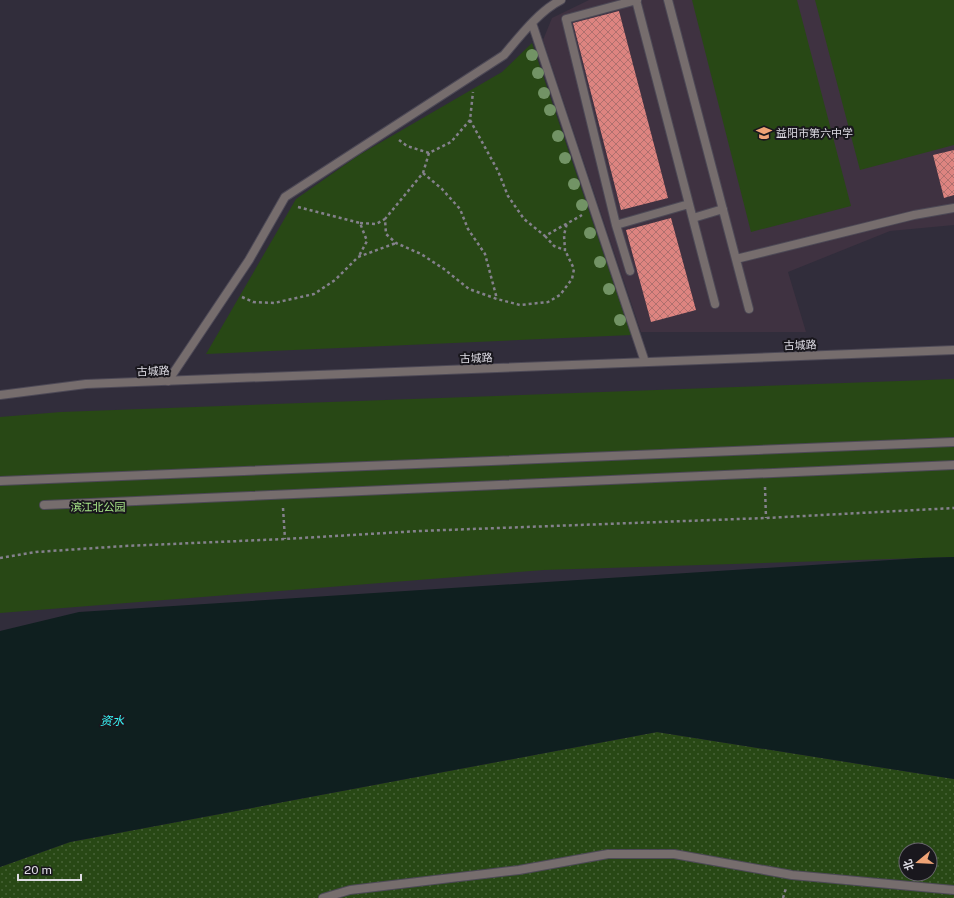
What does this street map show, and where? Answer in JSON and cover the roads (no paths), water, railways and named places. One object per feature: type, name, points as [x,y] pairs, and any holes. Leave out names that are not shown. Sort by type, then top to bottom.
[{"type":"street","points":[[168,381],[250,260],[285,197],[504,55],[532,23],[555,3],[561,0]]},
{"type":"street","points":[[630,271],[616,225],[566,20],[636,0],[715,304]]},
{"type":"street","points":[[668,0],[749,309]]},
{"type":"street","points":[[532,23],[645,362]]},
{"type":"street","points":[[616,225],[689,204]]},
{"type":"street","points":[[736,259],[914,215],[954,208]]},
{"type":"street","points":[[693,218],[723,210]]},
{"type":"street","name":"古城路","points":[[0,394],[86,384],[954,350]]},
{"type":"street","points":[[0,482],[954,442]]},
{"type":"street","points":[[44,505],[954,465]]},
{"type":"street","points":[[323,898],[350,890],[519,870],[608,854],[674,854],[792,875],[954,890]]},
{"type":"water","name":"资水","points":[[954,557],[954,779],[657,732],[70,842],[0,867],[0,631],[79,612]]},
{"type":"place","name":"益阳市第六中学","points":[[764,133]]},
{"type":"park label","name":"滨江北公园","points":[[98,507]]}]
